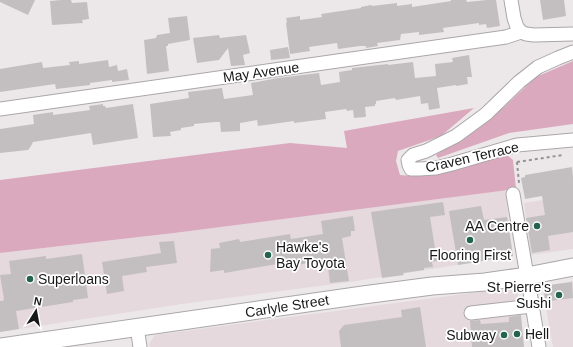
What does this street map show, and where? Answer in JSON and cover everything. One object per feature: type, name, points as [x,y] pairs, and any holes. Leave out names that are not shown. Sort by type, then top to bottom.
[{"type":"main road","name":"Carlyle Street","points":[[1,347],[370,294],[432,286],[485,282],[573,267]]},
{"type":"street","points":[[511,0],[514,18],[517,27],[521,32],[534,35],[573,34]]},
{"type":"street","name":"May Avenue","points":[[0,109],[498,38],[521,32]]},
{"type":"street","name":"Craven Terrace","points":[[573,52],[538,67],[519,82],[486,114],[456,136],[426,151],[413,155],[408,160],[411,169],[436,168],[517,145],[573,140]]},
{"type":"street","points":[[516,191],[538,347]]},
{"type":"street","points":[[471,313],[532,306]]},
{"type":"street","points":[[137,327],[140,347]]},
{"type":"path","points":[[516,191],[517,162],[515,153],[518,152],[517,145]]},
{"type":"path","points":[[517,162],[566,154]]},
{"type":"shaded area","points":[[573,61],[573,124],[509,133],[438,158],[436,155],[504,107],[536,77]]},
{"type":"shaded area","points":[[474,108],[441,136],[398,151],[396,161],[400,175],[416,176],[445,172],[506,154],[513,160],[516,189],[174,233],[0,253],[0,180],[290,143],[347,148],[344,131]]},
{"type":"shaded area","points":[[505,190],[513,256],[350,282],[182,304],[0,332],[0,253],[174,233]]},
{"type":"shaded area","points":[[573,191],[573,249],[531,255],[524,203],[543,200]]},
{"type":"shaded area","points":[[573,281],[573,347],[553,347],[543,291],[547,286]]},
{"type":"shaded area","points":[[509,288],[518,294],[524,347],[150,347],[149,344],[155,335]]},
{"type":"building","points":[[0,0],[35,0],[28,15],[0,2]]},
{"type":"building","points":[[71,0],[72,3],[87,2],[89,19],[82,20],[83,23],[52,25],[50,1]]},
{"type":"building","points":[[451,0],[466,0],[467,2],[496,0],[500,26],[487,28],[486,24],[479,25],[479,23],[443,28],[444,32],[419,35],[419,32],[401,34],[400,40],[377,43],[378,46],[366,48],[366,46],[360,46],[338,49],[337,43],[309,47],[310,51],[290,54],[286,18],[300,16],[300,20],[322,17],[321,14],[371,5],[397,3],[397,6],[412,4],[412,7]]},
{"type":"building","points":[[540,0],[564,0],[566,16],[543,20]]},
{"type":"building","points":[[187,16],[190,40],[168,44],[168,46],[166,46],[169,71],[147,74],[144,40],[156,38],[157,35],[170,33],[168,18]]},
{"type":"building","points":[[219,35],[220,38],[246,35],[250,53],[243,55],[245,65],[231,66],[228,48],[219,60],[197,63],[193,38]]},
{"type":"building","points":[[288,47],[290,58],[271,60],[270,50]]},
{"type":"building","points":[[469,55],[472,77],[467,77],[468,84],[437,88],[440,108],[429,110],[428,103],[421,104],[420,96],[396,100],[395,98],[376,101],[375,106],[365,107],[365,117],[354,118],[353,110],[347,111],[346,109],[325,112],[326,119],[294,123],[294,121],[258,126],[257,120],[240,123],[240,131],[221,132],[220,122],[194,124],[194,126],[181,128],[181,130],[170,132],[171,136],[153,137],[150,104],[189,98],[188,92],[222,88],[224,99],[253,95],[251,83],[319,73],[321,85],[340,82],[339,72],[352,70],[352,68],[413,62],[415,78],[436,76],[435,64],[453,62],[452,58]]},
{"type":"building","points":[[108,60],[109,67],[117,65],[118,71],[127,69],[129,80],[112,82],[112,80],[90,83],[90,85],[56,89],[55,84],[0,92],[0,69],[42,62],[43,68],[70,65],[69,62],[79,61],[79,64]]},
{"type":"building","points":[[103,104],[106,108],[133,104],[138,138],[93,145],[91,133],[33,142],[28,150],[0,153],[0,129],[34,124],[33,115],[53,112],[53,115],[90,110],[89,106]]},
{"type":"building","points":[[572,167],[573,232],[548,236],[550,250],[532,253],[526,218],[545,215],[542,196],[525,199],[521,178],[525,177],[525,175]]},
{"type":"building","points":[[443,202],[445,215],[430,217],[437,261],[432,262],[433,267],[403,273],[404,275],[382,278],[371,212]]},
{"type":"building","name":"Flooring First","points":[[481,206],[484,220],[507,217],[513,256],[458,265],[449,211]]},
{"type":"building","name":"Hawke's Bay Toyota","points":[[353,216],[355,231],[351,231],[351,236],[342,238],[349,281],[330,283],[327,260],[278,268],[277,264],[224,273],[224,270],[210,272],[211,249],[220,248],[219,243],[239,239],[240,242],[290,234],[291,239],[323,234],[321,221]]},
{"type":"building","points":[[174,241],[177,263],[146,267],[147,272],[122,276],[124,291],[107,294],[102,262],[161,253],[159,242]]},
{"type":"building","points":[[82,254],[88,298],[73,300],[73,302],[16,311],[19,329],[0,332],[0,301],[3,301],[4,299],[0,275],[11,274],[9,261],[46,256],[46,259]]},
{"type":"building","name":"St Pierre's Sushi","points":[[572,282],[573,298],[550,301],[549,298],[545,298],[544,292],[549,285]]},
{"type":"building","points":[[420,307],[426,347],[341,347],[339,331],[344,325],[402,317],[401,310]]},
{"type":"building","points":[[521,315],[524,347],[472,347],[470,321],[480,320],[481,324],[509,322],[509,317]]},
{"type":"place","name":"AA Centre","points":[[537,226]]},
{"type":"place","name":"Flooring First","points":[[470,240]]},
{"type":"place","name":"Hawke's Bay Toyota","points":[[268,255]]},
{"type":"place","name":"Superloans","points":[[30,279]]},
{"type":"place","name":"St Pierre's Sushi","points":[[559,295]]},
{"type":"place","name":"Hell","points":[[517,334]]},
{"type":"place","name":"Subway","points":[[504,335]]}]
